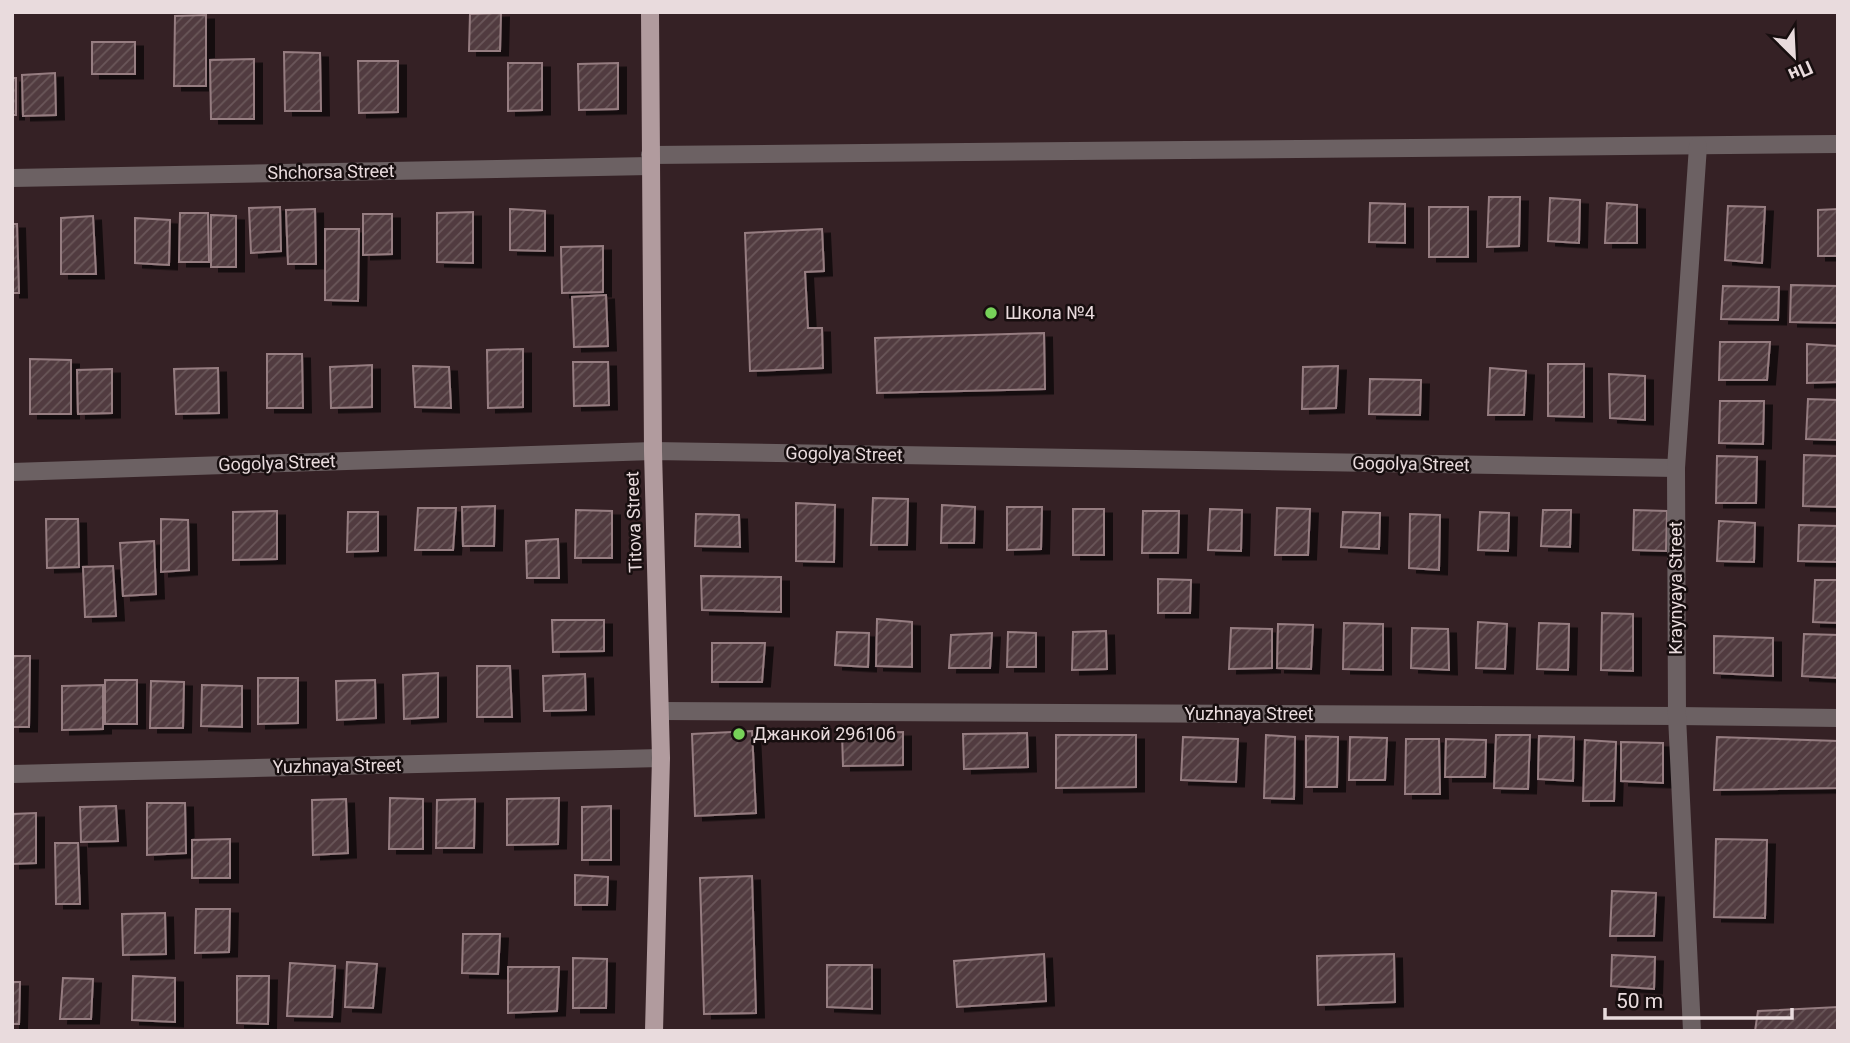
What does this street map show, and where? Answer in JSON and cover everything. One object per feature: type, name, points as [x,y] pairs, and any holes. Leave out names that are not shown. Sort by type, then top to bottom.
[{"type":"main road","name":"Titova Street","points":[[650,12],[653,451],[661,758],[654,1031]]},
{"type":"street","name":"Shchorsa Street","points":[[12,177],[650,160],[1838,144]]},
{"type":"street","name":"Kraynyaya Street","points":[[1692,1031],[1677,716],[1676,468],[1698,146]]},
{"type":"street","name":"Gogolya Street","points":[[12,471],[653,451],[1676,468]]},
{"type":"street","name":"Yuzhnaya Street","points":[[660,711],[1838,718]]},
{"type":"street","name":"Yuzhnaya Street","points":[[12,774],[661,758]]},
{"type":"building","points":[[501,13],[500,51],[469,51],[470,14]]},
{"type":"building","points":[[206,15],[206,86],[174,86],[175,16]]},
{"type":"building","points":[[92,42],[135,42],[135,74],[92,74]]},
{"type":"building","points":[[284,52],[320,53],[321,111],[285,111]]},
{"type":"building","points":[[254,59],[254,119],[211,119],[210,60]]},
{"type":"building","points":[[358,61],[398,61],[398,112],[359,113]]},
{"type":"building","points":[[508,63],[542,63],[542,110],[508,111]]},
{"type":"building","points":[[618,63],[618,109],[579,110],[578,64]]},
{"type":"building","points":[[55,73],[56,115],[23,116],[22,75]]},
{"type":"building","points":[[12,78],[16,78],[16,115],[12,115]]},
{"type":"building","points":[[1489,197],[1520,197],[1519,246],[1487,247]]},
{"type":"building","points":[[1550,198],[1580,200],[1579,243],[1548,241]]},
{"type":"building","points":[[1370,203],[1405,204],[1405,243],[1369,242]]},
{"type":"building","points":[[1607,203],[1637,205],[1637,243],[1605,243]]},
{"type":"building","points":[[1728,206],[1765,207],[1762,263],[1725,260]]},
{"type":"building","points":[[280,207],[281,251],[251,253],[249,208]]},
{"type":"building","points":[[1429,207],[1468,207],[1468,257],[1429,257]]},
{"type":"building","points":[[315,209],[316,264],[288,264],[286,210]]},
{"type":"building","points":[[510,209],[545,211],[545,251],[510,250]]},
{"type":"building","points":[[1838,209],[1838,256],[1818,256],[1818,210]]},
{"type":"building","points":[[473,212],[473,263],[437,262],[437,213]]},
{"type":"building","points":[[180,213],[208,213],[209,262],[179,262]]},
{"type":"building","points":[[363,214],[392,214],[392,254],[363,255]]},
{"type":"building","points":[[211,215],[236,216],[236,267],[211,267]]},
{"type":"building","points":[[93,216],[96,274],[61,274],[61,218]]},
{"type":"building","points":[[135,218],[170,220],[169,265],[135,263]]},
{"type":"building","points":[[12,224],[17,224],[19,293],[12,293]]},
{"type":"building","points":[[325,229],[359,229],[358,301],[325,300]]},
{"type":"building","points":[[822,229],[824,271],[805,272],[808,328],[822,328],[823,368],[750,371],[745,233]]},
{"type":"building","points":[[603,246],[603,292],[562,293],[561,247]]},
{"type":"building","points":[[1791,285],[1838,286],[1838,323],[1790,322]]},
{"type":"building","points":[[1723,286],[1779,287],[1778,320],[1721,319]]},
{"type":"building","points":[[606,295],[608,346],[574,347],[572,297]]},
{"type":"building","points":[[1044,333],[1045,389],[877,393],[875,338]]},
{"type":"building","points":[[1720,342],[1770,342],[1767,380],[1719,380]]},
{"type":"building","points":[[1807,344],[1838,346],[1838,382],[1807,383]]},
{"type":"building","points":[[523,349],[523,407],[488,408],[487,350]]},
{"type":"building","points":[[267,354],[302,354],[303,408],[267,408]]},
{"type":"building","points":[[30,359],[71,360],[71,414],[30,414]]},
{"type":"building","points":[[573,362],[608,362],[609,405],[574,406]]},
{"type":"building","points":[[1548,364],[1584,364],[1584,417],[1548,416]]},
{"type":"building","points":[[372,365],[372,407],[331,408],[330,367]]},
{"type":"building","points":[[413,366],[449,367],[451,408],[415,407]]},
{"type":"building","points":[[1338,366],[1336,408],[1302,409],[1303,367]]},
{"type":"building","points":[[218,368],[219,413],[176,414],[174,369]]},
{"type":"building","points":[[1490,368],[1526,371],[1524,415],[1488,415]]},
{"type":"building","points":[[112,369],[112,413],[78,414],[77,370]]},
{"type":"building","points":[[1609,374],[1645,376],[1645,420],[1610,418]]},
{"type":"building","points":[[1370,379],[1421,380],[1420,415],[1369,414]]},
{"type":"building","points":[[1808,399],[1838,400],[1838,440],[1806,439]]},
{"type":"building","points":[[1720,401],[1764,401],[1763,444],[1719,443]]},
{"type":"building","points":[[1804,455],[1838,456],[1838,507],[1803,506]]},
{"type":"building","points":[[1717,456],[1757,457],[1756,503],[1716,503]]},
{"type":"building","points":[[873,498],[908,499],[907,545],[871,545]]},
{"type":"building","points":[[796,503],[835,505],[834,562],[796,561]]},
{"type":"building","points":[[942,505],[975,507],[974,543],[941,543]]},
{"type":"building","points":[[495,506],[494,546],[463,546],[462,507]]},
{"type":"building","points":[[1007,507],[1042,507],[1041,549],[1007,550]]},
{"type":"building","points":[[418,508],[456,508],[453,550],[415,550]]},
{"type":"building","points":[[1277,508],[1310,509],[1308,555],[1275,555]]},
{"type":"building","points":[[1073,509],[1104,509],[1104,555],[1073,555]]},
{"type":"building","points":[[1210,509],[1242,510],[1241,551],[1208,550]]},
{"type":"building","points":[[576,510],[612,511],[612,558],[575,558]]},
{"type":"building","points":[[1543,510],[1571,510],[1570,547],[1541,546]]},
{"type":"building","points":[[1634,510],[1667,511],[1666,551],[1633,550]]},
{"type":"building","points":[[277,511],[277,559],[233,560],[233,512]]},
{"type":"building","points":[[1143,511],[1179,511],[1178,553],[1142,553]]},
{"type":"building","points":[[348,512],[378,512],[378,551],[347,552]]},
{"type":"building","points":[[1343,512],[1380,513],[1379,549],[1341,547]]},
{"type":"building","points":[[1480,512],[1509,513],[1508,551],[1478,550]]},
{"type":"building","points":[[696,514],[739,515],[740,547],[695,546]]},
{"type":"building","points":[[1410,514],[1440,515],[1439,570],[1409,568]]},
{"type":"building","points":[[46,519],[78,519],[79,567],[47,568]]},
{"type":"building","points":[[161,519],[188,520],[189,570],[161,572]]},
{"type":"building","points":[[1719,521],[1755,523],[1754,562],[1717,561]]},
{"type":"building","points":[[1799,525],[1838,526],[1838,562],[1798,561]]},
{"type":"building","points":[[558,539],[559,578],[527,578],[526,541]]},
{"type":"building","points":[[154,541],[156,594],[123,596],[120,543]]},
{"type":"building","points":[[113,566],[116,616],[85,617],[83,567]]},
{"type":"building","points":[[701,576],[781,577],[781,612],[702,610]]},
{"type":"building","points":[[1158,579],[1191,580],[1190,613],[1158,613]]},
{"type":"building","points":[[1815,580],[1838,580],[1838,623],[1813,622]]},
{"type":"building","points":[[1602,613],[1633,614],[1633,671],[1601,670]]},
{"type":"building","points":[[877,619],[912,622],[912,667],[876,666]]},
{"type":"building","points":[[552,620],[604,620],[604,651],[553,652]]},
{"type":"building","points":[[1478,622],[1507,624],[1505,669],[1476,668]]},
{"type":"building","points":[[1344,623],[1383,624],[1383,670],[1343,669]]},
{"type":"building","points":[[1539,623],[1569,624],[1568,670],[1537,669]]},
{"type":"building","points":[[1278,624],[1313,625],[1311,669],[1277,668]]},
{"type":"building","points":[[1231,628],[1272,629],[1272,668],[1229,669]]},
{"type":"building","points":[[1412,628],[1448,629],[1449,670],[1411,668]]},
{"type":"building","points":[[1106,631],[1107,669],[1072,670],[1073,632]]},
{"type":"building","points":[[837,632],[869,633],[868,667],[835,665]]},
{"type":"building","points":[[1008,632],[1036,633],[1036,667],[1007,667]]},
{"type":"building","points":[[992,633],[990,668],[949,668],[951,635]]},
{"type":"building","points":[[1804,634],[1838,635],[1838,678],[1802,676]]},
{"type":"building","points":[[1714,636],[1773,638],[1773,676],[1714,673]]},
{"type":"building","points":[[712,643],[765,643],[762,682],[712,682]]},
{"type":"building","points":[[12,656],[30,656],[29,727],[12,727]]},
{"type":"building","points":[[477,666],[510,666],[512,717],[477,717]]},
{"type":"building","points":[[438,673],[438,717],[404,719],[403,675]]},
{"type":"building","points":[[585,674],[586,710],[544,711],[543,676]]},
{"type":"building","points":[[258,678],[298,678],[298,723],[258,724]]},
{"type":"building","points":[[105,680],[137,680],[137,724],[105,724]]},
{"type":"building","points":[[375,680],[376,718],[337,720],[336,681]]},
{"type":"building","points":[[151,681],[184,682],[183,728],[150,728]]},
{"type":"building","points":[[103,685],[103,729],[62,730],[62,686]]},
{"type":"building","points":[[202,685],[242,686],[242,727],[201,726]]},
{"type":"building","points":[[752,731],[756,813],[695,816],[692,734]]},
{"type":"building","points":[[903,732],[903,765],[843,766],[842,734]]},
{"type":"building","points":[[1027,733],[1028,767],[964,769],[963,734]]},
{"type":"building","points":[[1056,735],[1136,735],[1136,787],[1056,788]]},
{"type":"building","points":[[1266,735],[1295,737],[1294,799],[1264,798]]},
{"type":"building","points":[[1496,735],[1530,735],[1528,789],[1494,788]]},
{"type":"building","points":[[1306,736],[1338,737],[1337,787],[1306,787]]},
{"type":"building","points":[[1539,736],[1574,737],[1573,781],[1538,779]]},
{"type":"building","points":[[1183,737],[1238,739],[1236,782],[1181,780]]},
{"type":"building","points":[[1350,737],[1387,738],[1385,780],[1349,780]]},
{"type":"building","points":[[1717,737],[1838,741],[1838,788],[1714,790]]},
{"type":"building","points":[[1406,739],[1439,739],[1440,794],[1405,794]]},
{"type":"building","points":[[1446,739],[1486,740],[1485,777],[1445,777]]},
{"type":"building","points":[[1585,740],[1616,742],[1614,801],[1583,801]]},
{"type":"building","points":[[1621,742],[1663,743],[1663,783],[1621,781]]},
{"type":"building","points":[[390,798],[423,799],[423,849],[389,849]]},
{"type":"building","points":[[559,798],[558,844],[507,845],[507,799]]},
{"type":"building","points":[[346,799],[348,853],[313,855],[312,800]]},
{"type":"building","points":[[475,799],[474,848],[436,848],[437,800]]},
{"type":"building","points":[[147,803],[185,803],[186,853],[147,855]]},
{"type":"building","points":[[116,806],[118,841],[81,842],[80,807]]},
{"type":"building","points":[[611,806],[611,860],[582,860],[582,807]]},
{"type":"building","points":[[36,813],[36,863],[12,864],[12,814]]},
{"type":"building","points":[[230,839],[230,878],[192,878],[192,840]]},
{"type":"building","points":[[1716,839],[1767,840],[1765,918],[1714,917]]},
{"type":"building","points":[[55,843],[78,843],[80,904],[56,904]]},
{"type":"building","points":[[575,875],[608,877],[607,905],[575,905]]},
{"type":"building","points":[[752,876],[756,1013],[704,1014],[700,878]]},
{"type":"building","points":[[1612,891],[1656,893],[1654,936],[1610,936]]},
{"type":"building","points":[[196,909],[230,909],[229,952],[195,953]]},
{"type":"building","points":[[165,913],[166,954],[123,955],[122,914]]},
{"type":"building","points":[[463,934],[500,934],[498,974],[462,973]]},
{"type":"building","points":[[1044,954],[1046,1001],[957,1007],[954,961]]},
{"type":"building","points":[[1394,954],[1395,1002],[1318,1005],[1317,956]]},
{"type":"building","points":[[1612,955],[1655,957],[1654,989],[1611,986]]},
{"type":"building","points":[[573,958],[607,959],[606,1008],[573,1008]]},
{"type":"building","points":[[347,962],[377,964],[373,1008],[345,1007]]},
{"type":"building","points":[[290,963],[335,966],[332,1017],[287,1016]]},
{"type":"building","points":[[827,965],[872,965],[872,1009],[827,1007]]},
{"type":"building","points":[[508,967],[559,967],[557,1011],[508,1013]]},
{"type":"building","points":[[133,976],[175,978],[175,1022],[132,1020]]},
{"type":"building","points":[[237,976],[269,976],[268,1024],[237,1023]]},
{"type":"building","points":[[63,978],[93,979],[91,1019],[60,1019]]},
{"type":"building","points":[[12,982],[20,982],[19,1024],[12,1024]]},
{"type":"building","points":[[1838,1007],[1838,1031],[1755,1031],[1758,1011]]},
{"type":"place","name":"Школа №4","points":[[991,313]]},
{"type":"place","name":"Джанкой 296106","points":[[739,734]]}]
